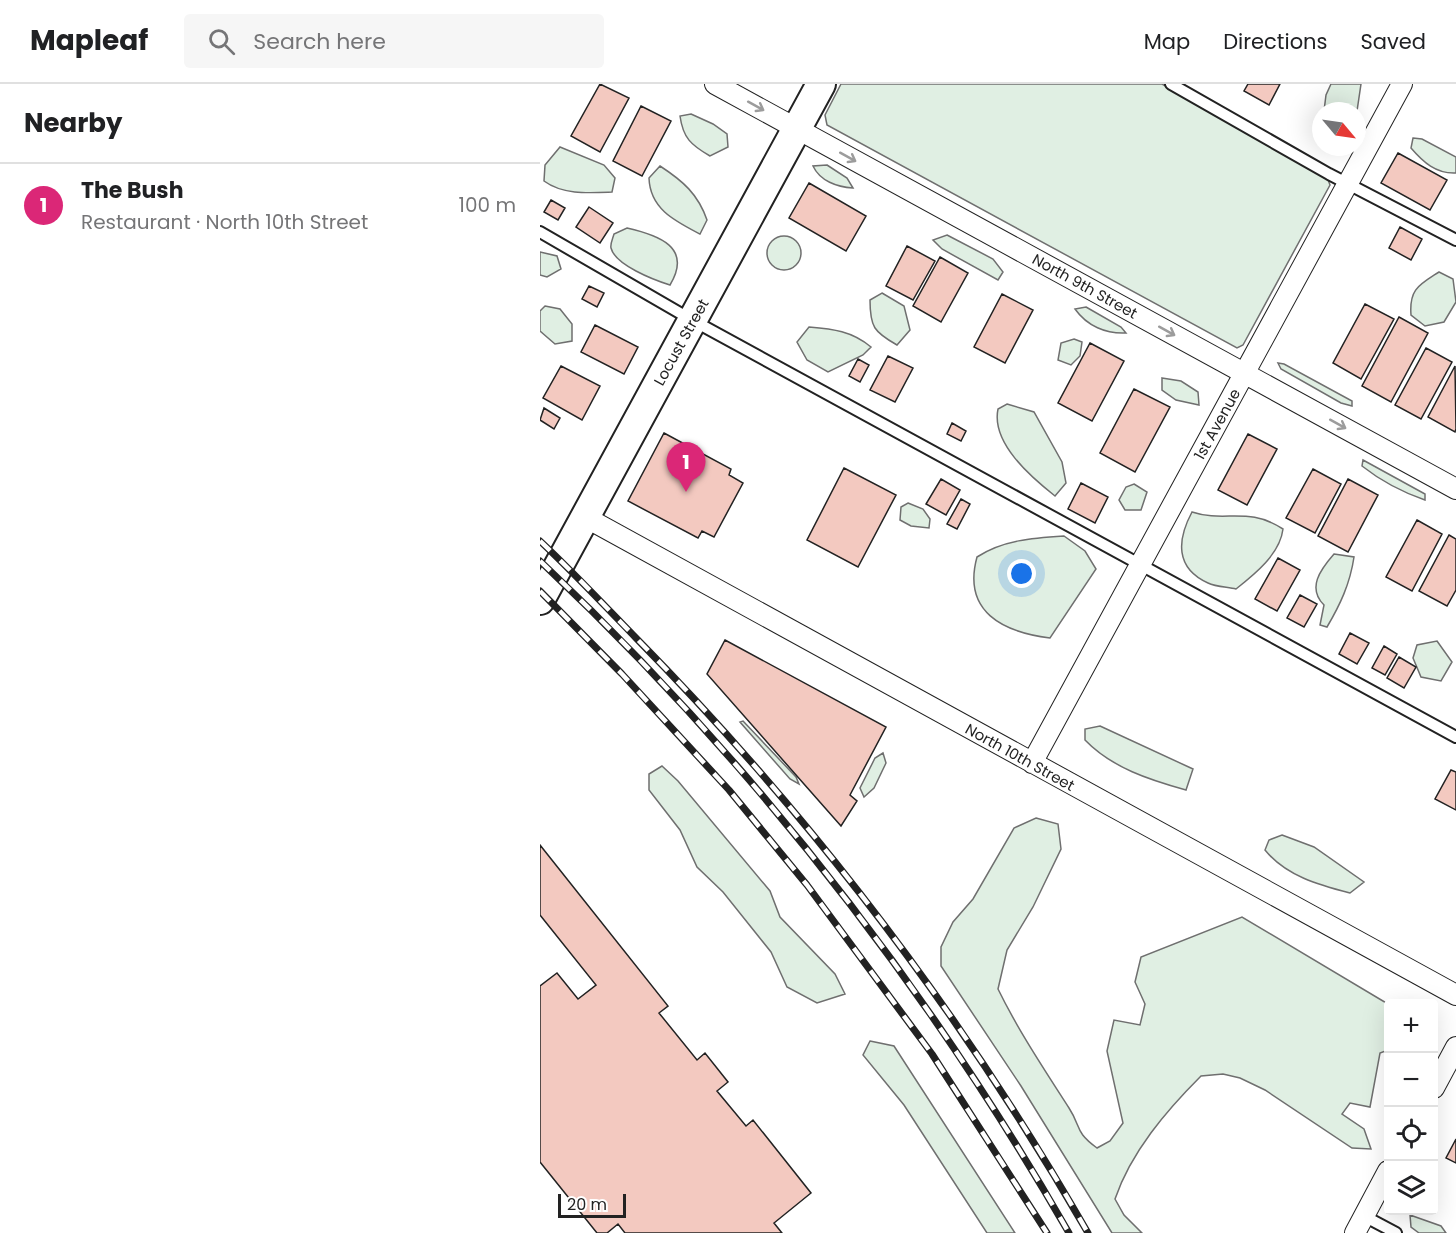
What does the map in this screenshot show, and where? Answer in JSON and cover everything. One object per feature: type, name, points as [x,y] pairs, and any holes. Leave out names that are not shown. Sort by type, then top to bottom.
[{"type":"street","name":"North 9th Street","points":[[715,84],[1456,489]]},
{"type":"street","name":"Locust Street","points":[[540,600],[821,84]]},
{"type":"street","name":"1st Avenue","points":[[1032,763],[1402,84]]},
{"type":"street","name":"North 10th Street","points":[[585,517],[1456,995]]},
{"type":"street","points":[[1438,1081],[1456,1047]]},
{"type":"street","points":[[1354,1233],[1384,1180]]},
{"type":"lane","points":[[1171,84],[1348,183],[1456,240]]},
{"type":"lane","points":[[540,232],[692,320],[1456,737]]},
{"type":"lane","points":[[1364,1216],[1396,1233]]},
{"type":"green space","points":[[841,84],[1162,84],[1296,158],[1327,177],[1330,185],[1243,345],[1237,348],[827,125],[825,115]]},
{"type":"green space","points":[[1331,84],[1361,84],[1358,102],[1325,102]]},
{"type":"green space","points":[[691,114],[713,124],[727,134],[728,147],[710,156],[693,144],[683,130],[680,116]]},
{"type":"green space","points":[[1413,138],[1422,139],[1456,157],[1456,173],[1436,169],[1425,162],[1411,148]]},
{"type":"green space","points":[[560,147],[604,165],[615,178],[612,192],[568,191],[551,186],[544,181],[545,165]]},
{"type":"green space","points":[[827,165],[847,178],[853,188],[830,182],[820,176],[813,166]]},
{"type":"green space","points":[[660,166],[683,183],[699,203],[707,220],[700,234],[673,219],[654,198],[649,178]]},
{"type":"green space","points":[[627,228],[660,239],[675,252],[676,272],[670,285],[636,271],[614,254],[611,243],[614,234]]},
{"type":"green space","points":[[947,235],[993,259],[1003,272],[998,280],[942,249],[933,240]]},
{"type":"green space","points":[[784,236],[796,241],[801,253],[796,265],[784,270],[772,265],[767,253],[772,241]]},
{"type":"green space","points":[[540,252],[557,256],[561,269],[547,277],[540,275]]},
{"type":"green space","points":[[1439,272],[1453,279],[1456,302],[1444,322],[1425,326],[1411,315],[1412,299],[1421,284]]},
{"type":"green space","points":[[882,293],[904,306],[910,330],[897,345],[878,332],[872,323],[870,300]]},
{"type":"green space","points":[[545,306],[560,309],[572,324],[572,341],[555,344],[540,331],[540,311]]},
{"type":"green space","points":[[1086,307],[1121,327],[1126,333],[1111,332],[1091,324],[1075,309]]},
{"type":"green space","points":[[809,327],[842,332],[857,337],[871,347],[863,355],[828,372],[807,360],[797,342]]},
{"type":"green space","points":[[1074,339],[1082,342],[1080,356],[1071,365],[1058,360],[1061,343]]},
{"type":"green space","points":[[1278,363],[1284,364],[1352,401],[1352,406],[1341,403],[1281,369]]},
{"type":"green space","points":[[1162,378],[1181,381],[1198,392],[1199,405],[1176,400],[1162,390]]},
{"type":"green space","points":[[1007,404],[1034,412],[1062,462],[1066,483],[1055,496],[1025,469],[1007,446],[997,422],[998,409]]},
{"type":"green space","points":[[1363,460],[1425,494],[1425,500],[1377,477],[1362,466]]},
{"type":"green space","points":[[1134,484],[1147,492],[1141,510],[1125,510],[1119,500],[1126,487]]},
{"type":"green space","points":[[908,503],[923,509],[930,519],[929,528],[911,526],[900,520],[901,507]]},
{"type":"green space","points":[[1192,512],[1215,516],[1259,518],[1283,529],[1281,538],[1266,563],[1236,589],[1208,583],[1189,570],[1184,561],[1182,543]]},
{"type":"green space","points":[[1064,536],[1085,551],[1096,569],[1050,638],[1017,631],[990,616],[981,605],[975,592],[974,576],[977,557],[1008,543]]},
{"type":"green space","points":[[1334,554],[1354,557],[1344,594],[1327,627],[1320,625],[1324,605],[1316,592],[1316,586],[1320,573]]},
{"type":"green space","points":[[1437,641],[1452,662],[1441,681],[1421,677],[1413,658],[1417,645]]},
{"type":"green space","points":[[743,721],[796,777],[799,784],[790,779],[740,722]]},
{"type":"green space","points":[[1100,726],[1193,769],[1186,790],[1132,772],[1096,750],[1085,740],[1085,729]]},
{"type":"green space","points":[[883,753],[886,763],[874,788],[864,797],[860,788],[875,758]]},
{"type":"green space","points":[[662,766],[678,781],[770,891],[780,917],[835,974],[845,994],[817,1003],[787,987],[771,952],[723,892],[697,867],[680,830],[649,790],[649,774]]},
{"type":"green space","points":[[1036,818],[1058,824],[1061,849],[1033,907],[1007,950],[998,989],[1069,1108],[1079,1129],[1097,1148],[1110,1141],[1123,1123],[1107,1051],[1114,1020],[1140,1025],[1145,1004],[1135,982],[1141,957],[1242,917],[1384,1002],[1384,1052],[1380,1053],[1370,1107],[1350,1103],[1342,1114],[1364,1129],[1371,1149],[1352,1148],[1265,1090],[1240,1078],[1223,1074],[1201,1076],[1151,1133],[1130,1165],[1115,1199],[1124,1215],[1142,1233],[1112,1233],[1021,1086],[941,966],[941,947],[953,922],[973,899],[1014,828]]},
{"type":"green space","points":[[1282,835],[1314,847],[1364,882],[1350,893],[1315,883],[1293,873],[1273,859],[1265,850],[1269,840]]},
{"type":"green space","points":[[870,1041],[894,1046],[1015,1233],[987,1233],[904,1105],[863,1055]]},
{"type":"green space","points":[[1410,1215],[1441,1226],[1446,1233],[1419,1233],[1411,1227]]},
{"type":"building","points":[[600,84],[629,98],[600,152],[571,136]]},
{"type":"building","points":[[1248,84],[1280,84],[1269,105],[1244,91]]},
{"type":"building","points":[[641,106],[671,121],[642,176],[613,161]]},
{"type":"building","points":[[1398,153],[1447,180],[1430,210],[1381,183]]},
{"type":"building","points":[[809,183],[866,216],[846,251],[789,218]]},
{"type":"building","points":[[551,200],[565,208],[558,220],[544,212]]},
{"type":"building","points":[[589,207],[613,223],[600,243],[576,227]]},
{"type":"building","points":[[1400,227],[1422,239],[1411,260],[1389,248]]},
{"type":"building","points":[[907,246],[935,261],[913,300],[886,286]]},
{"type":"building","points":[[940,257],[968,273],[941,322],[913,306]]},
{"type":"building","points":[[589,286],[604,293],[597,307],[582,299]]},
{"type":"building","points":[[1002,294],[1033,310],[1005,363],[974,347]]},
{"type":"building","points":[[1365,304],[1394,319],[1361,379],[1333,363]]},
{"type":"building","points":[[1399,317],[1428,333],[1391,402],[1362,386]]},
{"type":"building","points":[[595,325],[638,347],[624,374],[581,352]]},
{"type":"building","points":[[1090,343],[1124,361],[1092,421],[1058,403]]},
{"type":"building","points":[[1426,348],[1452,362],[1421,419],[1395,405]]},
{"type":"building","points":[[888,356],[913,368],[895,402],[870,390]]},
{"type":"building","points":[[858,359],[869,365],[860,382],[849,376]]},
{"type":"building","points":[[561,366],[600,386],[582,420],[543,398]]},
{"type":"building","points":[[1455,366],[1456,429],[1455,432],[1428,417]]},
{"type":"building","points":[[1134,389],[1170,407],[1135,472],[1100,453]]},
{"type":"building","points":[[544,408],[560,418],[554,429],[540,420]]},
{"type":"building","points":[[952,423],[966,431],[961,441],[947,434]]},
{"type":"building","points":[[664,433],[731,469],[729,475],[743,483],[714,537],[702,531],[698,538],[628,501]]},
{"type":"building","points":[[1248,434],[1277,449],[1247,505],[1218,490]]},
{"type":"building","points":[[844,468],[896,495],[858,567],[807,540]]},
{"type":"building","points":[[1313,469],[1341,484],[1315,533],[1286,518]]},
{"type":"building","points":[[941,479],[960,490],[946,515],[926,504]]},
{"type":"building","points":[[1348,479],[1378,495],[1348,552],[1318,536]]},
{"type":"building","points":[[1081,483],[1108,497],[1095,523],[1068,509]]},
{"type":"building","points":[[961,499],[970,504],[957,529],[947,524]]},
{"type":"building","points":[[1417,520],[1442,534],[1412,591],[1386,577]]},
{"type":"building","points":[[1449,535],[1456,539],[1456,590],[1447,606],[1419,591]]},
{"type":"building","points":[[1278,558],[1300,570],[1277,611],[1255,599]]},
{"type":"building","points":[[1300,595],[1317,604],[1304,627],[1287,618]]},
{"type":"building","points":[[1350,633],[1369,643],[1357,664],[1339,654]]},
{"type":"building","points":[[725,640],[886,727],[850,795],[857,801],[841,826],[707,674]]},
{"type":"building","points":[[1384,646],[1397,654],[1385,675],[1372,668]]},
{"type":"building","points":[[1399,657],[1416,667],[1404,688],[1387,678]]},
{"type":"building","points":[[1451,770],[1456,772],[1456,810],[1435,799]]},
{"type":"building","points":[[540,845],[668,1006],[659,1013],[697,1060],[705,1053],[728,1082],[717,1091],[746,1126],[753,1120],[811,1193],[774,1223],[782,1233],[625,1233],[618,1224],[607,1233],[597,1233],[540,1162],[540,986],[557,973],[578,999],[596,985],[540,915]]},
{"type":"building","points":[[1456,1139],[1456,1163],[1446,1158]]},
{"type":"railway","points":[[540,541],[701,706],[823,847],[881,921],[989,1073],[1040,1152],[1088,1233]]},
{"type":"railway","points":[[540,561],[617,636],[691,714],[762,795],[829,878],[894,963],[955,1051],[1014,1141],[1069,1233]]},
{"type":"railway","points":[[540,591],[622,674],[729,790],[807,885],[932,1054],[1047,1233]]},
{"type":"place","name":"The Bush","points":[[686,492]]}]
